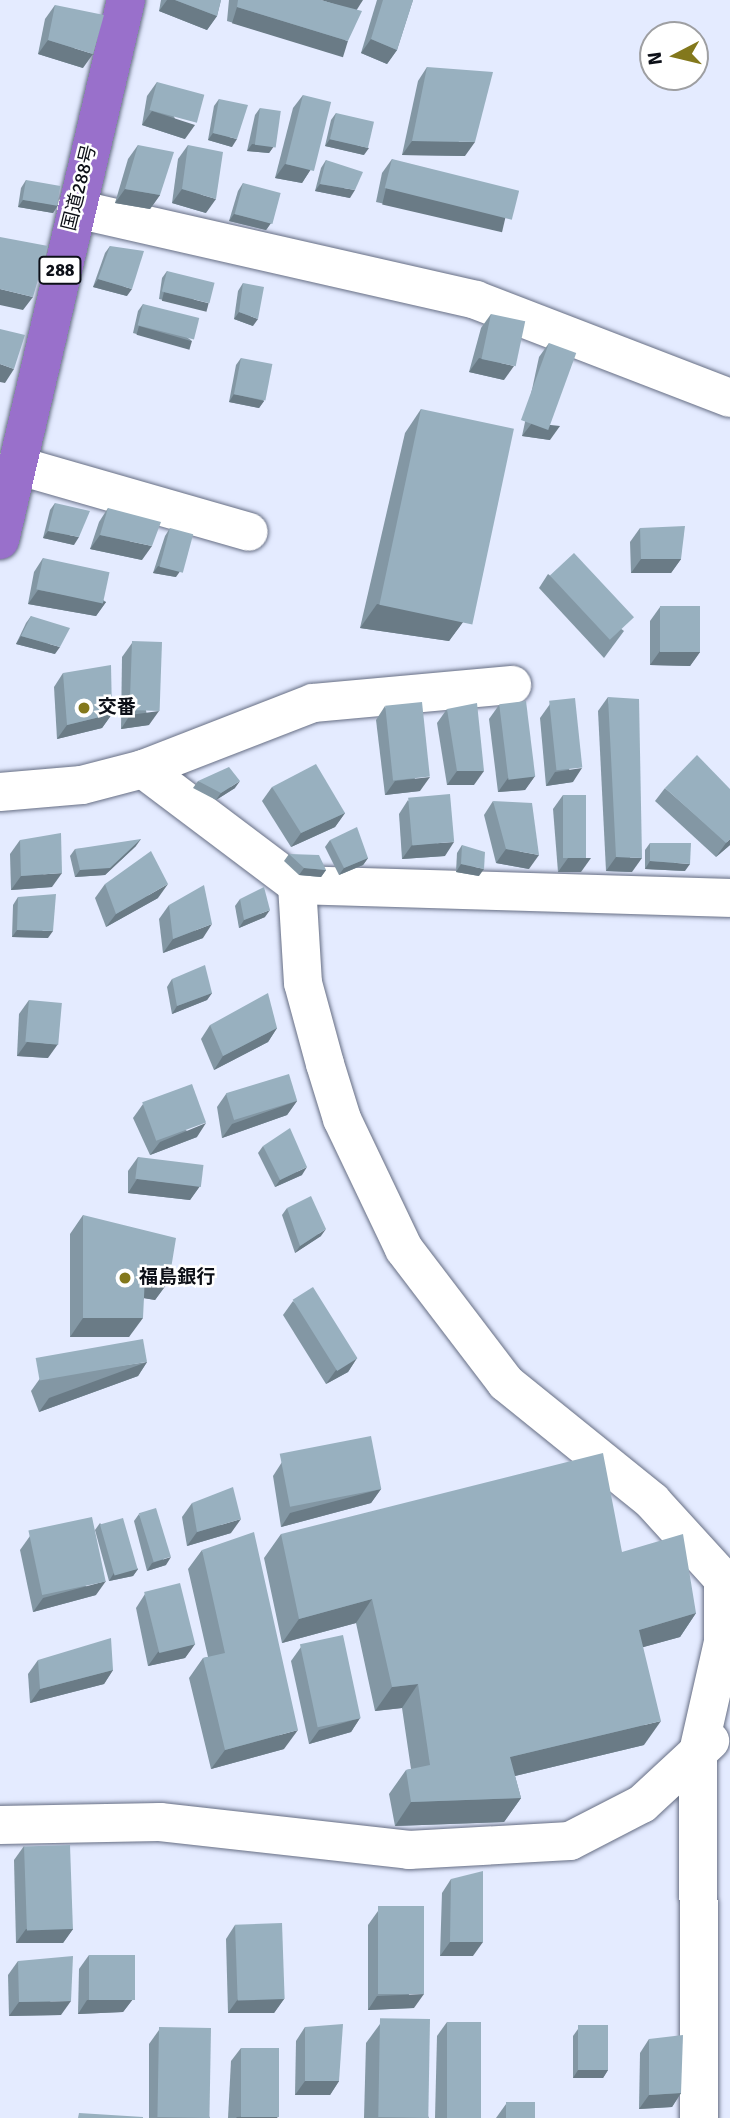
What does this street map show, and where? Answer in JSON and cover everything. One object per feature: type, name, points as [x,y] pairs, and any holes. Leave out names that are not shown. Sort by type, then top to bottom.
[{"type":"highway","name":"国道288号","points":[[0,540],[126,0]]},
{"type":"street","points":[[76,209],[476,300],[730,398]]},
{"type":"street","points":[[16,465],[249,532]]},
{"type":"street","points":[[0,792],[82,785],[143,769],[313,703],[512,685]]},
{"type":"street","points":[[143,769],[296,885],[730,898]]},
{"type":"street","points":[[296,885],[303,983],[325,1064],[342,1119],[404,1249],[506,1383],[652,1501],[723,1579],[723,1642],[698,1752],[699,2118]]},
{"type":"street","points":[[0,1825],[160,1822],[409,1850],[570,1841],[642,1804],[730,1724]]},
{"type":"building","points":[[175,0],[221,0],[217,16]]},
{"type":"building","points":[[238,0],[320,0],[362,11],[348,41],[237,7]]},
{"type":"building","points":[[383,0],[413,0],[397,50],[371,39]]},
{"type":"building","points":[[55,5],[104,15],[93,54],[48,40]]},
{"type":"building","points":[[427,67],[493,72],[475,142],[412,141]]},
{"type":"building","points":[[157,82],[204,95],[197,123],[149,110]]},
{"type":"building","points":[[303,95],[331,102],[314,171],[286,164]]},
{"type":"building","points":[[219,99],[248,105],[237,139],[213,133]]},
{"type":"building","points":[[260,108],[281,111],[276,148],[255,145]]},
{"type":"building","points":[[336,113],[374,122],[368,148],[330,139]]},
{"type":"building","points":[[138,145],[174,152],[160,195],[125,189]]},
{"type":"building","points":[[188,145],[223,152],[216,199],[182,189]]},
{"type":"building","points":[[392,159],[519,191],[512,220],[385,188]]},
{"type":"building","points":[[326,160],[363,172],[355,190],[320,184]]},
{"type":"building","points":[[26,180],[60,186],[57,206],[23,200]]},
{"type":"building","points":[[243,183],[281,193],[272,224],[235,214]]},
{"type":"building","points":[[0,237],[48,246],[33,297],[0,289]]},
{"type":"building","points":[[110,246],[144,251],[132,289],[98,279]]},
{"type":"building","points":[[167,271],[215,283],[209,303],[162,291]]},
{"type":"building","points":[[243,283],[264,287],[258,319],[239,312]]},
{"type":"building","points":[[143,304],[199,318],[194,339],[138,325]]},
{"type":"building","points":[[491,314],[525,321],[516,366],[481,359]]},
{"type":"building","points":[[0,329],[25,335],[14,369],[0,364]]},
{"type":"building","points":[[549,343],[576,353],[548,430],[521,420]]},
{"type":"building","points":[[241,358],[272,364],[265,400],[234,394]]},
{"type":"building","points":[[421,409],[514,429],[472,624],[379,605]]},
{"type":"building","points":[[55,503],[90,511],[79,537],[48,531]]},
{"type":"building","points":[[108,508],[161,522],[152,546],[100,535]]},
{"type":"building","points":[[685,526],[681,559],[641,559],[640,528]]},
{"type":"building","points":[[170,528],[193,534],[183,573],[160,567]]},
{"type":"building","points":[[574,553],[634,617],[610,640],[550,576]]},
{"type":"building","points":[[43,558],[110,572],[103,603],[36,589]]},
{"type":"building","points":[[660,606],[700,606],[700,652],[660,652]]},
{"type":"building","points":[[31,616],[70,628],[60,647],[21,636]]},
{"type":"building","points":[[132,641],[162,642],[160,711],[130,710]]},
{"type":"building","points":[[111,665],[112,714],[67,725],[63,673]]},
{"type":"building","points":[[608,697],[639,699],[642,858],[616,857]]},
{"type":"building","points":[[575,698],[582,768],[556,770],[549,701]]},
{"type":"building","points":[[526,701],[535,776],[508,780],[499,704]]},
{"type":"building","points":[[422,702],[430,777],[393,780],[385,706]]},
{"type":"building","points":[[477,703],[484,771],[457,771],[447,709]]},
{"type":"building","points":[[697,755],[730,789],[730,839],[726,843],[665,788]]},
{"type":"building","points":[[316,764],[345,813],[301,833],[272,787]]},
{"type":"building","points":[[229,767],[240,781],[221,793],[198,781]]},
{"type":"building","points":[[450,794],[454,842],[412,845],[408,798]]},
{"type":"building","points":[[563,795],[586,795],[586,858],[563,858]]},
{"type":"building","points":[[493,801],[532,803],[539,855],[506,849]]},
{"type":"building","points":[[357,827],[368,858],[344,868],[330,840]]},
{"type":"building","points":[[61,833],[62,873],[21,876],[20,840]]},
{"type":"building","points":[[141,839],[110,868],[80,870],[75,849]]},
{"type":"building","points":[[650,843],[691,843],[690,864],[650,861]]},
{"type":"building","points":[[462,845],[485,852],[484,869],[461,864]]},
{"type":"building","points":[[151,851],[168,884],[116,914],[105,884]]},
{"type":"building","points":[[289,854],[319,855],[326,870],[304,868]]},
{"type":"building","points":[[204,885],[212,924],[173,939],[169,905]]},
{"type":"building","points":[[264,887],[270,910],[244,920],[240,899]]},
{"type":"building","points":[[56,894],[53,931],[17,930],[18,897]]},
{"type":"building","points":[[205,965],[212,993],[177,1006],[172,979]]},
{"type":"building","points":[[268,993],[277,1028],[223,1056],[210,1025]]},
{"type":"building","points":[[29,1000],[62,1003],[58,1045],[25,1042]]},
{"type":"building","points":[[289,1074],[297,1101],[234,1120],[226,1093]]},
{"type":"building","points":[[192,1084],[206,1123],[156,1141],[142,1102]]},
{"type":"building","points":[[290,1128],[307,1167],[280,1180],[263,1146]]},
{"type":"building","points":[[138,1157],[204,1165],[201,1187],[135,1179]]},
{"type":"building","points":[[311,1196],[326,1229],[300,1246],[287,1208]]},
{"type":"building","points":[[83,1215],[176,1238],[169,1281],[145,1276],[143,1318],[83,1318]]},
{"type":"building","points":[[313,1287],[358,1358],[337,1371],[293,1300]]},
{"type":"building","points":[[143,1339],[147,1362],[40,1381],[36,1358]]},
{"type":"building","points":[[371,1436],[381,1489],[290,1507],[280,1454]]},
{"type":"building","points":[[603,1453],[622,1552],[683,1534],[696,1613],[639,1630],[661,1721],[510,1757],[521,1798],[411,1802],[406,1770],[430,1765],[418,1684],[392,1687],[372,1599],[299,1619],[281,1534]]},
{"type":"building","points":[[233,1487],[241,1519],[197,1532],[192,1503]]},
{"type":"building","points":[[156,1508],[171,1557],[154,1562],[139,1513]]},
{"type":"building","points":[[92,1517],[106,1582],[42,1595],[28,1531]]},
{"type":"building","points":[[123,1518],[138,1569],[115,1576],[100,1525]]},
{"type":"building","points":[[254,1532],[298,1730],[225,1750],[203,1658],[225,1653],[202,1550]]},
{"type":"building","points":[[180,1583],[195,1644],[159,1653],[144,1592]]},
{"type":"building","points":[[343,1635],[361,1718],[318,1727],[300,1644]]},
{"type":"building","points":[[111,1638],[113,1670],[40,1689],[38,1660]]},
{"type":"building","points":[[70,1845],[73,1929],[27,1931],[24,1847]]},
{"type":"building","points":[[483,1871],[483,1942],[450,1942],[451,1879]]},
{"type":"building","points":[[378,1906],[424,1906],[424,1994],[378,1994]]},
{"type":"building","points":[[282,1923],[285,1999],[238,2001],[235,1925]]},
{"type":"building","points":[[89,1955],[135,1955],[135,2000],[89,2000]]},
{"type":"building","points":[[73,1956],[71,2001],[19,2002],[18,1961]]},
{"type":"building","points":[[380,2018],[430,2019],[428,2118],[378,2117]]},
{"type":"building","points":[[447,2022],[481,2022],[481,2118],[447,2118]]},
{"type":"building","points":[[343,2024],[339,2081],[305,2081],[305,2027]]},
{"type":"building","points":[[578,2025],[608,2025],[608,2070],[578,2070]]},
{"type":"building","points":[[159,2027],[211,2028],[209,2118],[157,2117]]},
{"type":"building","points":[[683,2035],[681,2093],[649,2095],[649,2039]]},
{"type":"building","points":[[241,2048],[279,2048],[279,2117],[241,2117]]},
{"type":"building","points":[[506,2102],[535,2102],[535,2118],[506,2118]]},
{"type":"building","points":[[79,2113],[143,2117],[143,2118],[78,2118]]},
{"type":"place","name":"交番","points":[[84,708]]},
{"type":"place","name":"福島銀行","points":[[125,1278]]}]
